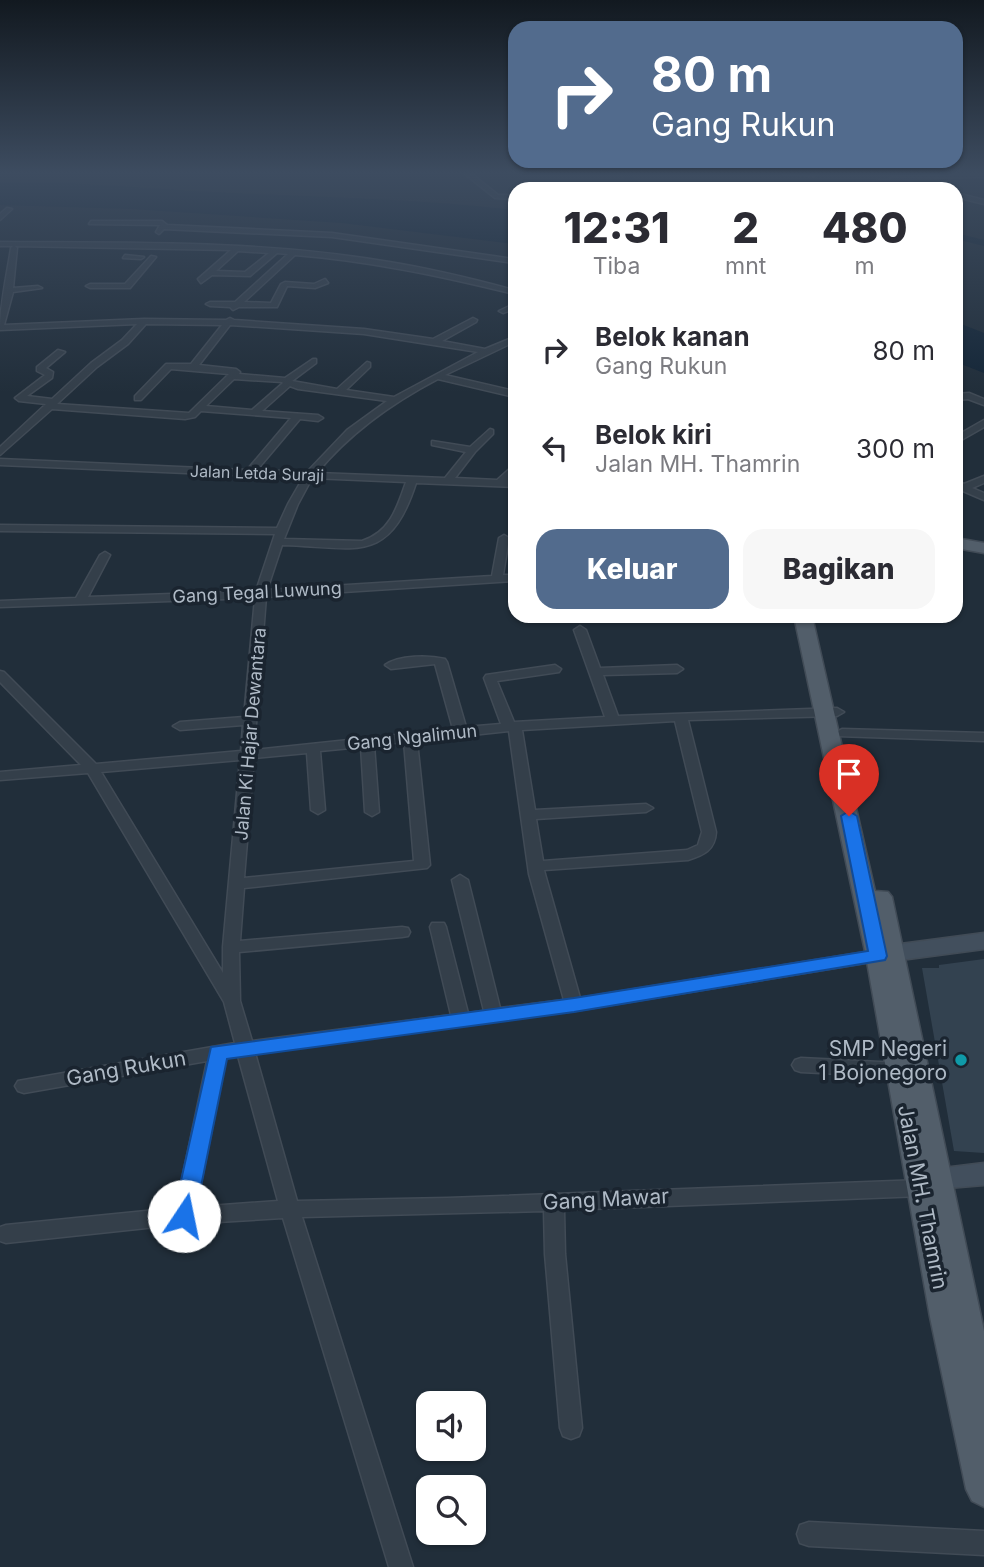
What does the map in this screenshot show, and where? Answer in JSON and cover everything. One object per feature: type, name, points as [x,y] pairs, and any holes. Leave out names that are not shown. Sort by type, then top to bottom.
[{"type":"main road","points":[[963,544],[983,546]]},
{"type":"main road","name":"Jalan MH. Thamrin","points":[[805,623],[831,712],[842,733],[886,954],[926,1181]]},
{"type":"main road","name":"Jalan MH. Thamrin","points":[[814,623],[831,712],[886,954],[900,1070],[950,1289],[984,1489]]},
{"type":"main road","points":[[886,954],[984,941]]},
{"type":"main road","points":[[926,1181],[984,1174]]},
{"type":"main road","name":"Jalan MH. Thamrin","points":[[950,1289],[984,1403]]},
{"type":"street","points":[[0,250],[21,247]]},
{"type":"street","points":[[141,257],[149,247]]},
{"type":"street","points":[[90,286],[127,286],[163,247]]},
{"type":"street","points":[[221,247],[311,253],[364,260],[427,271],[508,291]]},
{"type":"street","points":[[311,253],[318,247]]},
{"type":"street","points":[[386,249],[390,247]]},
{"type":"street","points":[[418,247],[508,260]]},
{"type":"street","points":[[14,248],[9,290],[0,328],[227,320],[347,329],[436,341],[485,351]]},
{"type":"street","points":[[201,281],[237,248]]},
{"type":"street","points":[[210,272],[247,274],[275,251]]},
{"type":"street","points":[[193,367],[237,304],[294,252]]},
{"type":"street","points":[[452,259],[464,254]]},
{"type":"street","points":[[364,260],[375,255]]},
{"type":"street","points":[[125,257],[153,257]]},
{"type":"street","points":[[427,271],[439,265]]},
{"type":"street","points":[[210,304],[274,305],[285,284],[315,286],[326,281]]},
{"type":"street","points":[[9,290],[38,288]]},
{"type":"street","points":[[503,311],[508,309]]},
{"type":"street","points":[[436,341],[473,320]]},
{"type":"street","points":[[0,452],[94,365],[125,342],[144,321]]},
{"type":"street","name":"Jalan Ki Hajar Dewantara","points":[[232,1002],[231,947],[250,721],[257,672],[261,594],[279,536],[310,475],[341,440],[397,400],[485,351],[508,341]]},
{"type":"street","points":[[61,352],[40,369],[50,373],[49,376],[19,398],[51,404],[185,416],[192,415],[236,371],[169,366],[138,398]]},
{"type":"street","points":[[256,411],[313,361]]},
{"type":"street","points":[[340,391],[368,365]]},
{"type":"street","points":[[232,376],[288,381],[298,386],[397,400]]},
{"type":"street","points":[[438,376],[508,393]]},
{"type":"street","points":[[963,396],[984,402]]},
{"type":"street","points":[[199,408],[318,418]]},
{"type":"street","points":[[250,472],[298,416]]},
{"type":"street","points":[[963,437],[984,423]]},
{"type":"street","points":[[448,481],[490,432]]},
{"type":"street","points":[[963,433],[967,435]]},
{"type":"street","points":[[435,443],[472,450]]},
{"type":"street","name":"Jalan Letda Suraji","points":[[0,462],[508,484]]},
{"type":"street","points":[[500,483],[508,474]]},
{"type":"street","points":[[0,528],[279,536],[363,544],[383,537],[397,520],[412,479]]},
{"type":"street","points":[[963,485],[984,479]]},
{"type":"street","points":[[963,488],[984,497]]},
{"type":"street","points":[[497,579],[504,538]]},
{"type":"street","points":[[80,601],[105,555]]},
{"type":"street","name":"Gang Tegal Luwung","points":[[0,604],[261,594],[508,579]]},
{"type":"street","points":[[580,629],[613,720]]},
{"type":"street","points":[[391,665],[432,660],[441,662],[460,731]]},
{"type":"street","points":[[555,669],[490,678],[512,726],[537,866],[574,1005]]},
{"type":"street","points":[[596,672],[677,669]]},
{"type":"street","points":[[0,676],[92,768],[232,1002],[290,1209],[401,1567]]},
{"type":"street","name":"Gang Ngalimun","points":[[0,776],[247,755],[512,726],[680,716],[831,712]]},
{"type":"street","points":[[537,866],[688,855],[703,851],[709,842],[709,832],[680,716]]},
{"type":"street","points":[[180,726],[250,721]]},
{"type":"street","points":[[842,733],[984,737]]},
{"type":"street","points":[[237,884],[422,865],[410,736]]},
{"type":"street","points":[[367,741],[372,812]]},
{"type":"street","points":[[313,747],[318,810]]},
{"type":"street","points":[[529,815],[646,808]]},
{"type":"street","points":[[460,880],[493,1014]]},
{"type":"street","points":[[438,927],[461,1019]]},
{"type":"street","points":[[231,947],[402,932]]},
{"type":"street","name":"Gang Rukun","points":[[24,1086],[246,1048],[574,1005],[886,954]]},
{"type":"street","points":[[184,1216],[218,1053]]},
{"type":"street","points":[[801,1065],[900,1070]]},
{"type":"street","name":"Gang Mawar","points":[[6,1234],[184,1216],[290,1209],[390,1210],[926,1181]]},
{"type":"street","points":[[554,1201],[555,1254],[571,1428]]},
{"type":"street","points":[[809,1534],[984,1542]]},
{"type":"water","points":[[963,325],[984,333],[984,373],[963,365]]},
{"type":"building","name":"SMP Negeri 1 Bojonegoro","points":[[984,959],[984,1153],[954,1151],[922,968],[939,968],[939,965]]},
{"type":"place","name":"SMP Negeri 1 Bojonegoro","points":[[961,1060]]},
{"type":"route","points":[[184,1216],[218,1053],[574,1005],[878,956],[849,816]]}]
